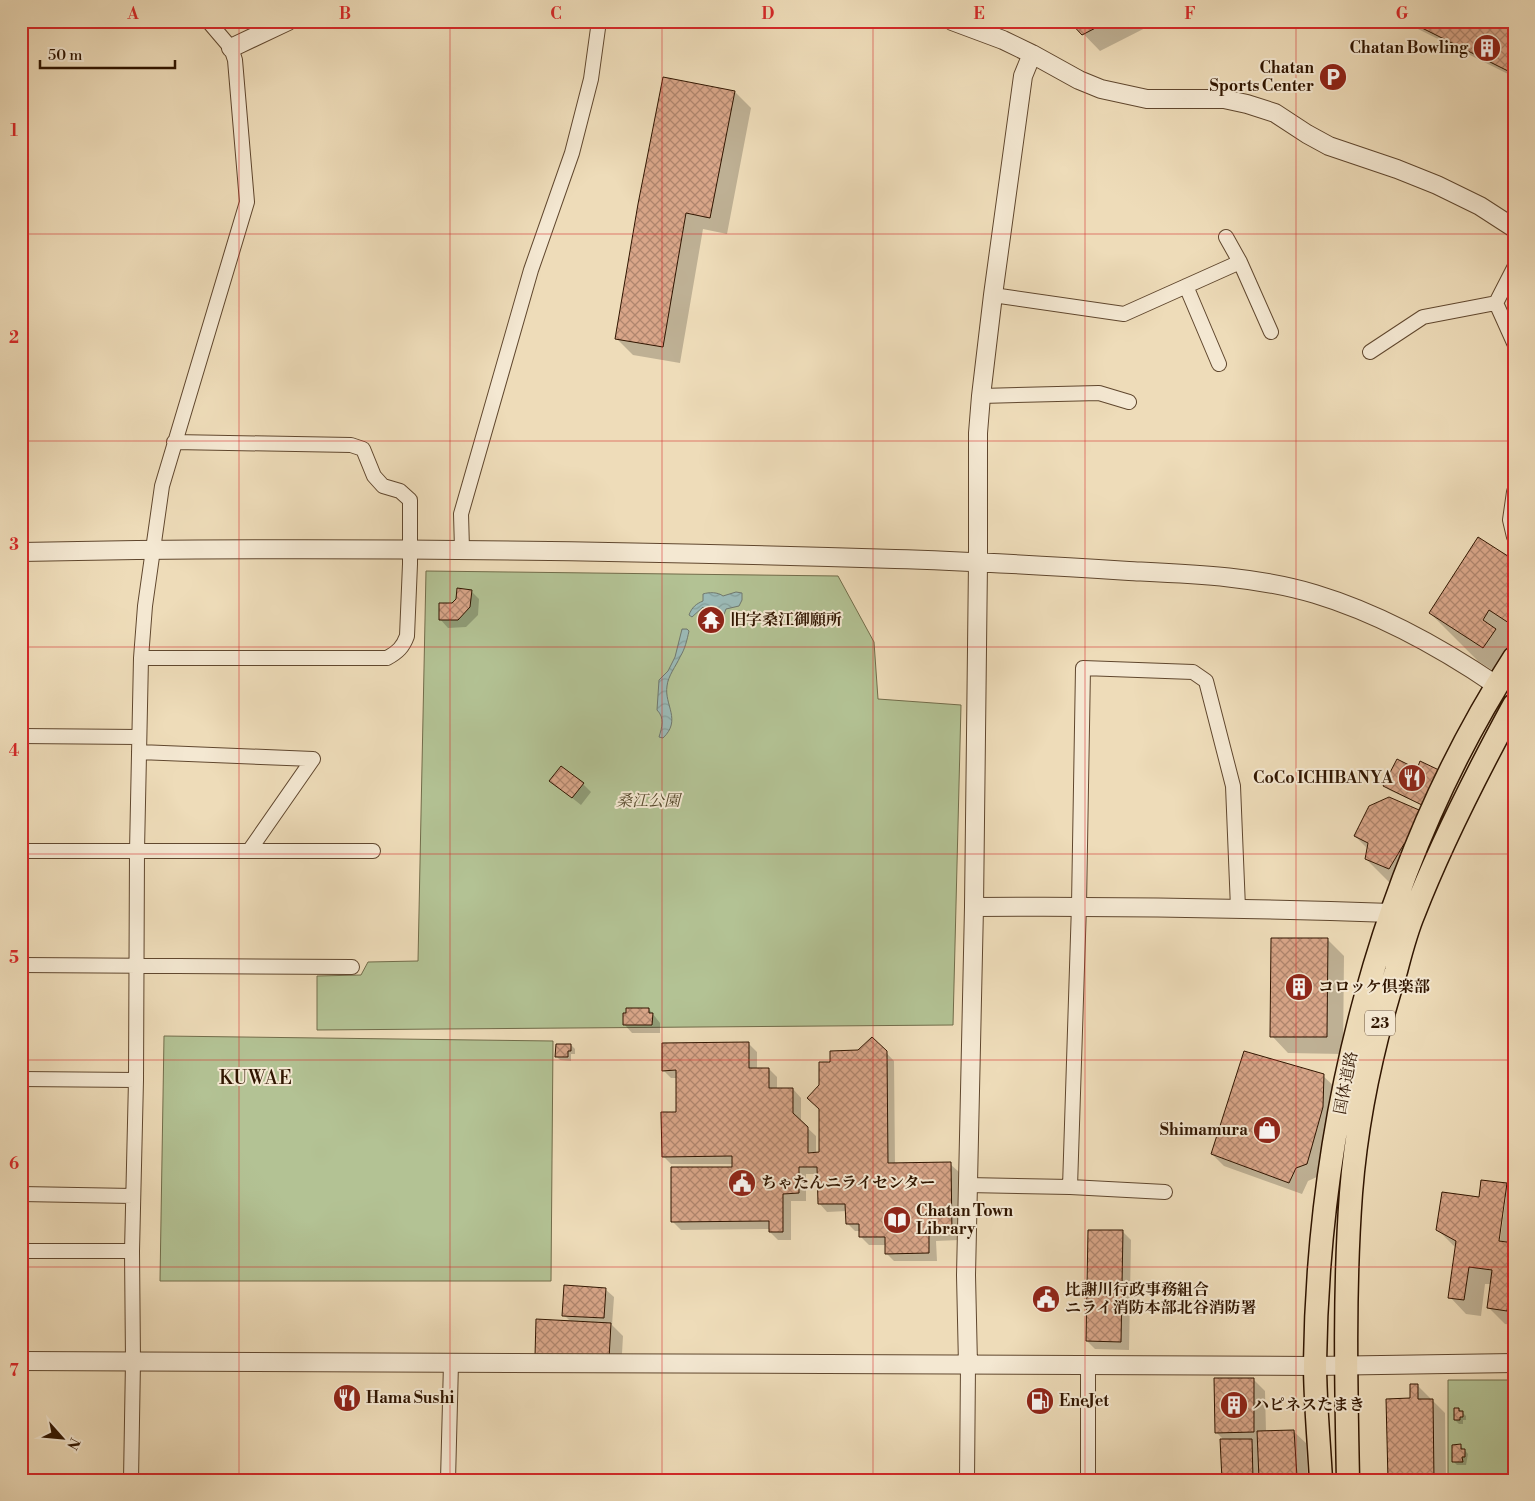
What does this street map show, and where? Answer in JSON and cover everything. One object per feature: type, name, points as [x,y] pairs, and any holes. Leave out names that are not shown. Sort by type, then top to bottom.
[{"type":"main road","name":"国体道路","points":[[1321,1480],[1315,1366],[1316,1320],[1325,1202],[1340,1110],[1364,1001],[1391,913],[1430,816],[1461,750],[1496,685],[1514,658]]},
{"type":"main road","name":"国体道路","points":[[1348,1480],[1345,1366],[1351,1192],[1360,1118],[1370,1065],[1384,1008],[1413,914],[1455,818],[1514,705]]},
{"type":"street","points":[[131,1480],[137,851],[141,658],[145,606],[162,486],[246,202],[235,60],[231,48],[208,21]]},
{"type":"street","points":[[231,48],[288,21]]},
{"type":"street","points":[[462,549],[461,514],[530,270],[572,153],[591,79],[599,21]]},
{"type":"street","points":[[952,21],[988,34],[1032,54],[1078,80],[1101,89],[1147,99],[1224,99],[1276,113],[1329,146],[1437,185],[1480,206],[1514,228]]},
{"type":"street","points":[[967,1480],[968,1365],[966,1275],[974,907],[978,562],[977,471],[981,396],[993,295],[1023,76],[1032,54]]},
{"type":"street","points":[[1226,237],[1240,262],[1271,332]]},
{"type":"street","points":[[993,295],[1124,314],[1240,262]]},
{"type":"street","points":[[1496,303],[1514,268]]},
{"type":"street","points":[[1186,286],[1219,364]]},
{"type":"street","points":[[1496,303],[1514,343]]},
{"type":"street","points":[[1370,352],[1423,317],[1496,303]]},
{"type":"street","points":[[981,396],[1099,393],[1129,402]]},
{"type":"street","points":[[141,658],[387,658],[403,646],[407,636],[410,500],[400,491],[383,486],[374,476],[363,449],[351,445],[174,442]]},
{"type":"street","points":[[1514,492],[1510,520],[1514,537]]},
{"type":"street","points":[[21,552],[154,549],[462,549],[720,553],[978,562],[1216,575],[1313,593],[1376,616],[1402,628],[1496,685]]},
{"type":"street","points":[[1070,1187],[1083,668],[1193,672],[1206,681],[1233,786],[1238,908]]},
{"type":"street","points":[[21,736],[140,737]]},
{"type":"street","points":[[139,752],[313,759],[249,851]]},
{"type":"street","points":[[21,851],[373,850]]},
{"type":"street","points":[[974,907],[1238,908],[1391,913]]},
{"type":"street","points":[[21,965],[352,967]]},
{"type":"street","points":[[21,1079],[136,1080]]},
{"type":"street","points":[[967,1185],[1070,1187],[1165,1192]]},
{"type":"street","points":[[21,1194],[133,1196]]},
{"type":"street","points":[[21,1251],[132,1251]]},
{"type":"street","points":[[21,1361],[1315,1366],[1514,1363]]},
{"type":"street","points":[[448,1480],[451,1363]]},
{"type":"street","points":[[1088,1365],[1088,1480]]},
{"type":"green space","name":"桑江公園","points":[[426,571],[838,576],[874,642],[878,699],[961,705],[953,1025],[317,1030],[317,976],[361,975],[368,962],[418,961]]},
{"type":"green space","points":[[164,1036],[553,1041],[551,1281],[160,1281]]},
{"type":"green space","points":[[1448,1380],[1514,1380],[1514,1480],[1448,1480]]},
{"type":"water","points":[[736,592],[742,593],[742,600],[739,606],[726,609],[719,621],[714,619],[703,607],[692,617],[689,615],[694,606],[703,601],[703,594],[713,593],[723,596]]},
{"type":"water","points":[[682,629],[689,631],[683,651],[668,682],[667,693],[672,719],[669,731],[663,738],[659,737],[662,719],[657,710],[659,680],[668,671],[675,657]]},
{"type":"building","points":[[1069,21],[1109,21],[1082,35]]},
{"type":"building","name":"Chatan Bowling","points":[[1408,21],[1514,21],[1514,74]]},
{"type":"building","points":[[663,77],[735,91],[710,218],[686,213],[663,347],[615,339],[638,204]]},
{"type":"building","points":[[1478,537],[1514,560],[1514,621],[1512,625],[1489,610],[1483,620],[1496,629],[1483,648],[1429,613]]},
{"type":"building","points":[[457,588],[472,590],[470,607],[458,620],[439,620],[439,603],[452,603],[456,599]]},
{"type":"building","name":"CoCo ICHIBANYA","points":[[1397,759],[1417,769],[1420,761],[1441,771],[1424,806],[1383,786]]},
{"type":"building","points":[[561,766],[584,783],[572,798],[549,781]]},
{"type":"building","points":[[1389,797],[1426,813],[1411,848],[1404,844],[1389,869],[1365,859],[1368,843],[1354,836],[1369,806]]},
{"type":"building","name":"コロッケ倶楽部","points":[[1271,938],[1328,938],[1327,1037],[1270,1037]]},
{"type":"building","points":[[626,1008],[649,1008],[649,1013],[653,1013],[652,1025],[623,1025],[623,1013],[626,1013]]},
{"type":"building","points":[[872,1037],[887,1051],[888,1163],[951,1162],[952,1233],[929,1233],[929,1253],[885,1254],[885,1237],[859,1237],[859,1224],[846,1224],[845,1204],[818,1204],[817,1167],[799,1167],[799,1193],[783,1194],[783,1232],[769,1232],[769,1221],[671,1222],[671,1167],[732,1167],[732,1156],[662,1157],[661,1112],[676,1112],[676,1070],[662,1071],[662,1043],[749,1042],[749,1068],[769,1068],[769,1088],[793,1088],[793,1113],[808,1127],[808,1153],[819,1152],[819,1109],[807,1098],[819,1085],[819,1062],[830,1062],[830,1051],[858,1050]]},
{"type":"building","points":[[556,1044],[571,1044],[571,1051],[568,1051],[568,1057],[555,1057]]},
{"type":"building","name":"Shimamura","points":[[1244,1051],[1324,1074],[1323,1107],[1307,1164],[1296,1168],[1289,1183],[1211,1154]]},
{"type":"building","points":[[1481,1180],[1507,1183],[1499,1241],[1514,1243],[1514,1258],[1507,1311],[1487,1308],[1492,1270],[1469,1267],[1464,1300],[1448,1298],[1456,1241],[1436,1230],[1442,1192],[1479,1197]]},
{"type":"building","points":[[1088,1230],[1123,1230],[1121,1342],[1086,1341]]},
{"type":"building","points":[[564,1285],[606,1288],[604,1318],[562,1316]]},
{"type":"building","points":[[536,1319],[611,1323],[609,1359],[535,1356]]},
{"type":"building","name":"ハピネスたまき","points":[[1214,1378],[1254,1378],[1254,1432],[1215,1433]]},
{"type":"building","points":[[1410,1384],[1418,1384],[1418,1399],[1433,1399],[1434,1480],[1388,1480],[1386,1399],[1410,1398]]},
{"type":"building","points":[[1454,1408],[1459,1408],[1459,1411],[1463,1411],[1463,1417],[1460,1417],[1460,1420],[1454,1420]]},
{"type":"building","points":[[1294,1430],[1297,1477],[1259,1479],[1257,1431]]},
{"type":"building","points":[[1220,1439],[1252,1439],[1253,1479],[1222,1480]]},
{"type":"building","points":[[1461,1444],[1461,1449],[1465,1449],[1465,1457],[1462,1457],[1463,1462],[1452,1462],[1452,1445]]},
{"type":"place","name":"Chatan Bowling","points":[[1487,48]]},
{"type":"place","name":"Chatan Sports Center","points":[[1333,77]]},
{"type":"place","name":"旧字桑江御願所","points":[[711,620]]},
{"type":"place","name":"CoCo ICHIBANYA","points":[[1412,778]]},
{"type":"place","name":"コロッケ倶楽部","points":[[1299,987]]},
{"type":"place","name":"Shimamura","points":[[1267,1130]]},
{"type":"place","name":"ちゃたんニライセンター","points":[[742,1183]]},
{"type":"place","name":"Chatan Town Library","points":[[897,1220]]},
{"type":"place","name":"比謝川行政事務組合 ニライ消防本部北谷消防署","points":[[1046,1299]]},
{"type":"place","name":"Hama Sushi","points":[[347,1398]]},
{"type":"place","name":"EneJet","points":[[1040,1401]]},
{"type":"place","name":"ハピネスたまき","points":[[1234,1405]]},
{"type":"district","name":"KUWAE","points":[[256,1078]]}]
